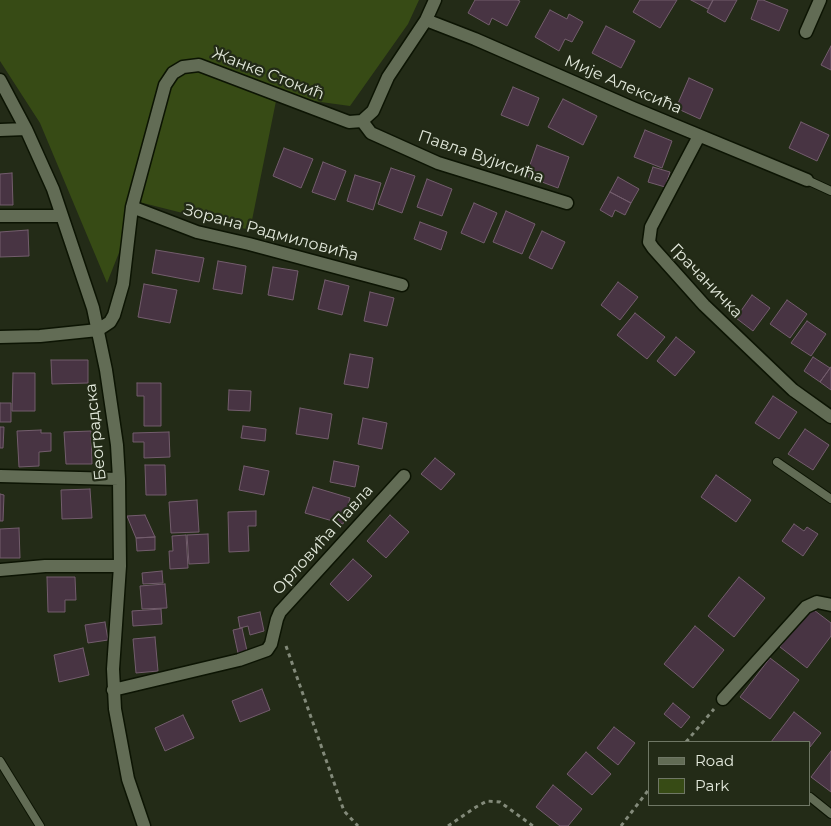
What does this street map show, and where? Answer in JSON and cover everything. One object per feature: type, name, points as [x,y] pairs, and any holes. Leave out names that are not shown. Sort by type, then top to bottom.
[{"type":"street","points":[[362,122],[373,111],[388,77],[426,20],[435,0]]},
{"type":"street","points":[[806,32],[820,0]]},
{"type":"street","name":"Мије Алексића","points":[[426,20],[807,180]]},
{"type":"street","name":"Жанке Стокић","points":[[98,330],[110,322],[114,316],[123,284],[132,207],[165,85],[173,73],[183,67],[199,65],[349,122],[362,122]]},
{"type":"street","name":"Београдска","points":[[0,80],[26,129],[53,189],[93,308],[98,330],[117,446],[119,479],[120,566],[113,690],[128,779],[144,826]]},
{"type":"street","name":"Павла Вујисића","points":[[362,122],[371,133],[438,163],[567,203]]},
{"type":"street","points":[[0,130],[26,129]]},
{"type":"street","name":"Грачаничка","points":[[699,136],[650,227],[649,242],[704,305],[793,390],[831,417]]},
{"type":"street","name":"Зорана Радмиловића","points":[[132,207],[197,232],[402,285]]},
{"type":"street","points":[[0,216],[62,216]]},
{"type":"street","points":[[0,337],[40,336],[98,330]]},
{"type":"street","points":[[0,476],[119,479]]},
{"type":"street","name":"Орловића Павла","points":[[113,690],[239,660],[267,650],[271,644],[280,612],[404,476]]},
{"type":"street","points":[[0,570],[45,566],[120,566]]},
{"type":"street","points":[[722,699],[806,608],[817,602],[831,605]]},
{"type":"lane","points":[[807,180],[831,191]]},
{"type":"lane","points":[[777,462],[831,499]]},
{"type":"lane","points":[[0,761],[40,826]]},
{"type":"lane","points":[[811,798],[831,814]]},
{"type":"path","points":[[277,619],[344,811],[358,826]]},
{"type":"path","points":[[687,741],[722,699]]},
{"type":"path","points":[[621,826],[648,791]]},
{"type":"path","points":[[448,826],[476,806],[488,801],[500,802],[533,826]]},
{"type":"green space","points":[[0,0],[419,0],[408,24],[350,106],[277,96],[250,230],[139,202],[107,283],[40,123],[0,61]]},
{"type":"building","points":[[475,0],[520,1],[507,26],[492,18],[489,25],[468,13]]},
{"type":"building","points":[[640,0],[677,0],[660,28],[633,12]]},
{"type":"building","points":[[691,0],[713,0],[708,9]]},
{"type":"building","points":[[713,0],[737,0],[725,22],[707,12]]},
{"type":"building","points":[[758,0],[763,0],[788,10],[779,31],[751,19]]},
{"type":"building","points":[[550,10],[567,19],[569,14],[583,22],[572,42],[565,39],[559,51],[535,37]]},
{"type":"building","points":[[606,26],[635,41],[621,68],[592,53]]},
{"type":"building","points":[[831,46],[831,70],[821,65]]},
{"type":"building","points":[[689,78],[713,89],[700,119],[676,108]]},
{"type":"building","points":[[513,87],[539,98],[528,126],[501,115]]},
{"type":"building","points":[[563,99],[597,116],[583,145],[548,127]]},
{"type":"building","points":[[801,122],[829,135],[817,161],[789,148]]},
{"type":"building","points":[[645,130],[672,141],[662,168],[634,157]]},
{"type":"building","points":[[537,145],[569,157],[558,188],[526,176]]},
{"type":"building","points":[[284,148],[313,159],[301,188],[273,176]]},
{"type":"building","points":[[323,162],[346,171],[335,200],[312,192]]},
{"type":"building","points":[[653,167],[670,172],[665,187],[648,182]]},
{"type":"building","points":[[391,168],[415,176],[402,213],[378,204]]},
{"type":"building","points":[[12,173],[13,205],[0,205],[0,174]]},
{"type":"building","points":[[355,175],[381,183],[373,210],[347,201]]},
{"type":"building","points":[[618,177],[639,189],[631,203],[610,192]]},
{"type":"building","points":[[427,179],[452,189],[442,216],[417,207]]},
{"type":"building","points":[[610,192],[631,203],[625,215],[615,210],[612,217],[600,210]]},
{"type":"building","points":[[474,203],[497,213],[484,243],[461,233]]},
{"type":"building","points":[[506,211],[535,224],[522,254],[493,242]]},
{"type":"building","points":[[420,222],[447,232],[441,250],[414,239]]},
{"type":"building","points":[[28,230],[29,256],[0,257],[0,232]]},
{"type":"building","points":[[542,231],[565,242],[552,269],[529,258]]},
{"type":"building","points":[[156,250],[204,258],[199,282],[152,273]]},
{"type":"building","points":[[218,261],[246,266],[242,294],[213,289]]},
{"type":"building","points":[[273,267],[298,271],[293,300],[268,295]]},
{"type":"building","points":[[325,280],[349,286],[342,315],[318,309]]},
{"type":"building","points":[[618,282],[638,297],[620,320],[601,305]]},
{"type":"building","points":[[144,284],[177,290],[170,323],[138,317]]},
{"type":"building","points":[[370,292],[394,298],[387,326],[364,321]]},
{"type":"building","points":[[752,295],[770,308],[753,331],[736,318]]},
{"type":"building","points":[[787,300],[807,314],[790,338],[770,324]]},
{"type":"building","points":[[635,313],[665,337],[647,359],[617,335]]},
{"type":"building","points":[[807,321],[826,334],[811,356],[791,343]]},
{"type":"building","points":[[676,337],[695,352],[675,376],[657,361]]},
{"type":"building","points":[[350,354],[373,358],[368,388],[344,384]]},
{"type":"building","points":[[813,357],[830,368],[820,382],[804,371]]},
{"type":"building","points":[[51,360],[88,360],[88,383],[52,384]]},
{"type":"building","points":[[831,367],[831,390],[820,382]]},
{"type":"building","points":[[13,373],[35,373],[35,411],[12,411]]},
{"type":"building","points":[[137,383],[161,383],[161,426],[144,426],[144,396],[137,396]]},
{"type":"building","points":[[229,390],[251,391],[250,411],[228,410]]},
{"type":"building","points":[[773,396],[797,412],[779,439],[755,423]]},
{"type":"building","points":[[0,403],[11,403],[11,422],[0,422]]},
{"type":"building","points":[[300,408],[332,414],[328,439],[296,434]]},
{"type":"building","points":[[363,418],[387,423],[382,449],[358,444]]},
{"type":"building","points":[[243,426],[266,429],[265,441],[241,438]]},
{"type":"building","points":[[0,427],[4,427],[3,448],[0,448]]},
{"type":"building","points":[[805,429],[829,445],[813,470],[788,454]]},
{"type":"building","points":[[41,430],[41,433],[51,433],[51,451],[39,452],[39,466],[19,467],[17,431]]},
{"type":"building","points":[[91,431],[92,464],[66,464],[64,432]]},
{"type":"building","points":[[169,432],[170,457],[144,458],[144,442],[133,442],[133,433]]},
{"type":"building","points":[[435,458],[455,474],[441,490],[421,474]]},
{"type":"building","points":[[334,461],[359,466],[355,487],[330,482]]},
{"type":"building","points":[[145,465],[165,465],[166,495],[146,495]]},
{"type":"building","points":[[244,466],[269,471],[264,495],[239,490]]},
{"type":"building","points":[[716,475],[751,500],[736,522],[701,497]]},
{"type":"building","points":[[313,487],[350,498],[343,524],[305,513]]},
{"type":"building","points":[[90,489],[92,518],[62,519],[61,490]]},
{"type":"building","points":[[0,494],[4,495],[3,521],[0,521]]},
{"type":"building","points":[[197,500],[199,532],[171,533],[169,502]]},
{"type":"building","points":[[256,511],[256,526],[248,526],[249,551],[229,552],[228,512]]},
{"type":"building","points":[[145,515],[155,537],[136,538],[127,516]]},
{"type":"building","points":[[390,515],[409,532],[386,558],[367,541]]},
{"type":"building","points":[[794,524],[804,531],[807,527],[818,534],[803,556],[782,541]]},
{"type":"building","points":[[19,528],[20,558],[0,558],[0,529]]},
{"type":"building","points":[[208,534],[209,563],[189,564],[187,535]]},
{"type":"building","points":[[186,535],[188,568],[170,569],[169,551],[173,551],[172,536]]},
{"type":"building","points":[[155,537],[155,550],[137,551],[136,538]]},
{"type":"building","points":[[353,559],[372,576],[348,601],[330,584]]},
{"type":"building","points":[[162,571],[163,583],[143,584],[142,573]]},
{"type":"building","points":[[47,577],[75,577],[76,600],[65,600],[65,612],[48,612]]},
{"type":"building","points":[[739,577],[765,598],[734,637],[708,616]]},
{"type":"building","points":[[165,584],[167,608],[142,609],[140,586]]},
{"type":"building","points":[[810,607],[831,623],[831,636],[807,668],[780,647]]},
{"type":"building","points":[[161,609],[162,624],[133,626],[132,611]]},
{"type":"building","points":[[260,612],[264,631],[250,635],[248,626],[240,628],[238,617]]},
{"type":"building","points":[[105,622],[108,640],[88,643],[85,625]]},
{"type":"building","points":[[695,626],[724,650],[693,688],[664,664]]},
{"type":"building","points":[[242,628],[247,651],[238,653],[233,630]]},
{"type":"building","points":[[155,637],[158,671],[136,673],[133,639]]},
{"type":"building","points":[[83,648],[89,675],[59,682],[54,655]]},
{"type":"building","points":[[770,658],[799,680],[770,719],[740,697]]},
{"type":"building","points":[[262,689],[270,710],[240,722],[232,701]]},
{"type":"building","points":[[673,703],[690,717],[681,728],[664,714]]},
{"type":"building","points":[[794,712],[821,733],[811,746],[811,741],[772,741]]},
{"type":"building","points":[[183,715],[194,738],[165,751],[155,728]]},
{"type":"building","points":[[614,727],[635,743],[618,765],[597,748]]},
{"type":"building","points":[[831,751],[831,792],[811,777]]},
{"type":"building","points":[[586,752],[611,774],[592,795],[567,774]]},
{"type":"building","points":[[553,785],[582,809],[568,826],[560,826],[536,807]]}]
